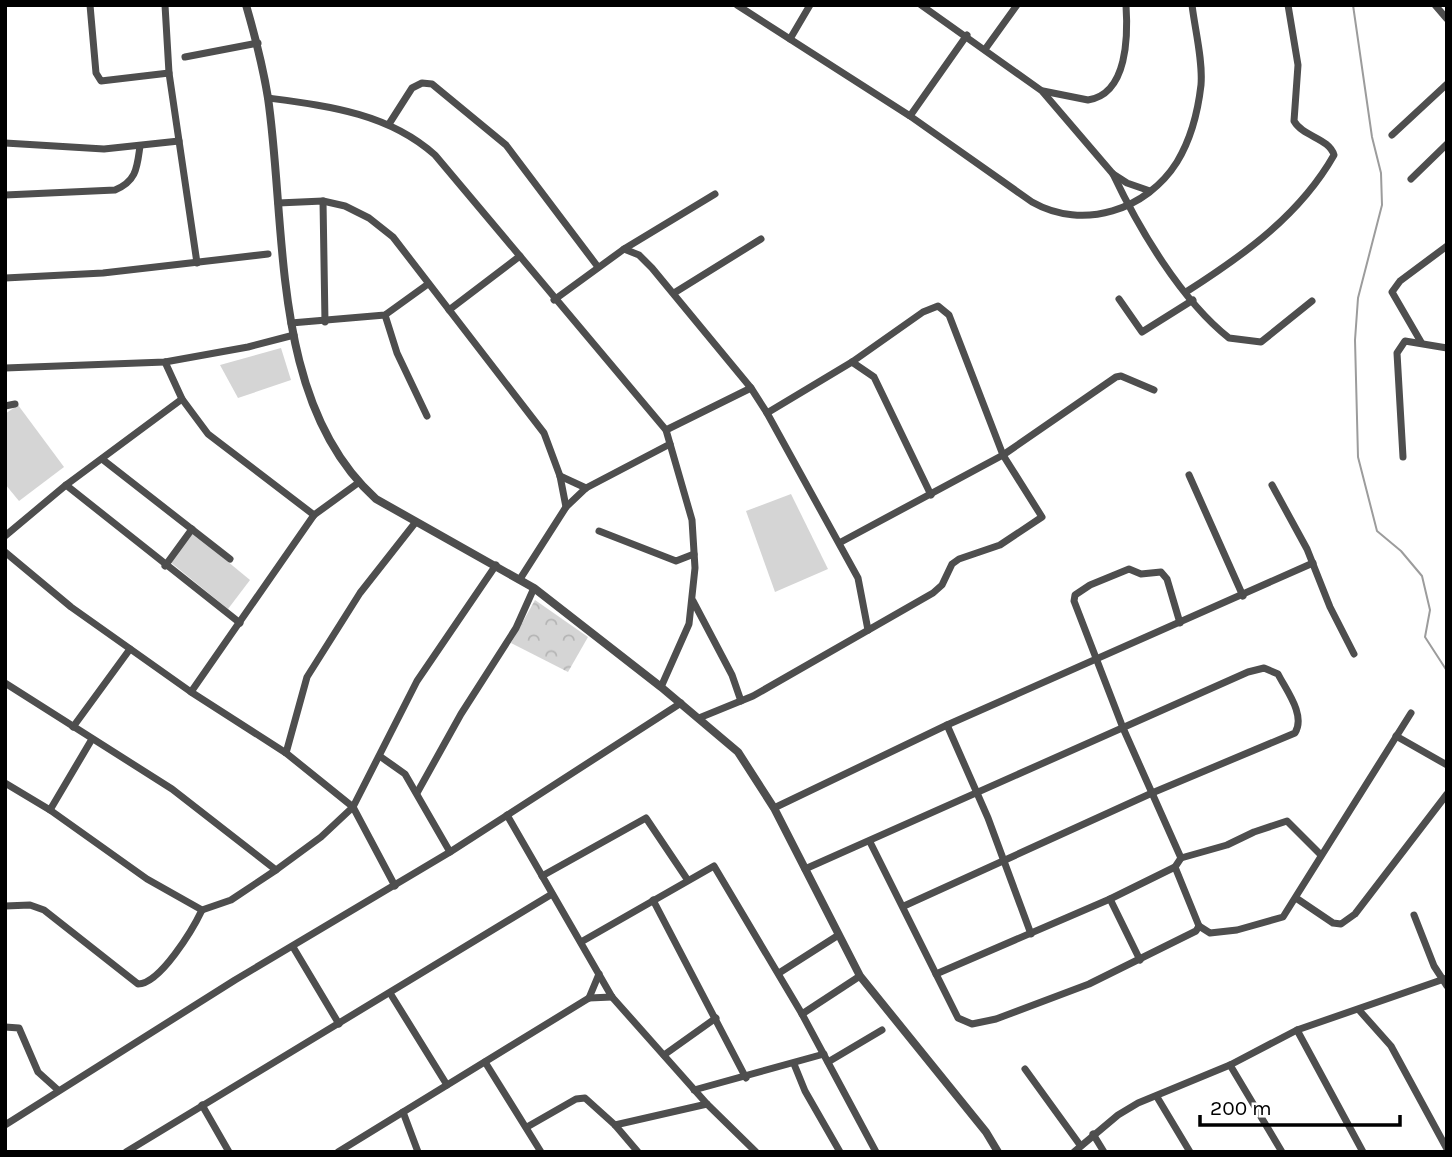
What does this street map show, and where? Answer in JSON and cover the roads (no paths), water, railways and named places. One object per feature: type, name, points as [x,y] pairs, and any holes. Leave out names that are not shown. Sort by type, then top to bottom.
[{"type":"street","points":[[90,5],[96,73],[101,81],[169,73]]},
{"type":"street","points":[[166,5],[169,73],[197,263]]},
{"type":"street","points":[[246,5],[258,43],[268,98],[281,251],[291,323],[317,415],[341,460],[358,483],[376,499],[534,588],[681,703],[738,752],[774,808],[837,936],[860,976],[999,1152]]},
{"type":"street","points":[[737,5],[910,116],[1048,211],[1086,216],[1128,206],[1150,191],[1176,164],[1191,134],[1201,83],[1192,5]]},
{"type":"street","points":[[790,40],[810,5]]},
{"type":"street","points":[[921,5],[986,48],[1042,91],[1113,174],[1128,206],[1186,292],[1224,334],[1245,342],[1261,342],[1312,301]]},
{"type":"street","points":[[986,48],[1017,5]]},
{"type":"street","points":[[1042,91],[1088,100],[1112,85],[1126,55],[1126,5]]},
{"type":"street","points":[[1186,292],[1227,266],[1270,232],[1318,184],[1334,155],[1329,146],[1301,130],[1294,121],[1298,65],[1288,5]]},
{"type":"street","points":[[1435,5],[1447,19]]},
{"type":"street","points":[[910,116],[967,35]]},
{"type":"street","points":[[185,57],[258,43]]},
{"type":"street","points":[[389,124],[412,89],[422,83],[432,84],[506,145],[598,267]]},
{"type":"street","points":[[1392,135],[1447,84]]},
{"type":"street","points":[[268,98],[343,108],[389,124],[419,140],[435,155],[554,300],[666,430],[692,520],[694,554],[693,601],[689,624],[661,687]]},
{"type":"street","points":[[5,143],[104,149],[179,141]]},
{"type":"street","points":[[1410,179],[1447,144]]},
{"type":"street","points":[[5,195],[115,190],[131,181],[136,173],[140,146]]},
{"type":"street","points":[[1113,174],[1127,183],[1150,191]]},
{"type":"street","points":[[554,300],[624,249],[715,194]]},
{"type":"street","points":[[278,203],[323,201],[360,212],[383,228],[544,433],[560,475],[566,507]]},
{"type":"street","points":[[323,201],[325,322]]},
{"type":"street","points":[[674,293],[761,239]]},
{"type":"street","points":[[1421,342],[1392,292],[1400,281],[1447,246]]},
{"type":"street","points":[[624,249],[639,255],[674,293],[751,388],[767,412],[820,510],[841,542],[858,578],[868,630]]},
{"type":"street","points":[[5,278],[197,263],[268,254]]},
{"type":"street","points":[[449,310],[520,256]]},
{"type":"street","points":[[291,323],[384,315],[428,284]]},
{"type":"street","points":[[1119,299],[1142,332],[1193,300]]},
{"type":"street","points":[[699,718],[741,701],[933,593],[942,585],[952,564],[959,559],[1000,545],[1040,520],[1041,514],[1003,455],[949,315],[938,306],[923,312],[852,362],[767,412]]},
{"type":"street","points":[[384,315],[397,353],[427,416]]},
{"type":"street","points":[[5,368],[165,362],[248,347],[294,335]]},
{"type":"street","points":[[1403,457],[1397,353],[1405,341],[1447,348]]},
{"type":"street","points":[[165,362],[182,399],[208,434],[314,514]]},
{"type":"street","points":[[852,362],[874,377],[931,495]]},
{"type":"street","points":[[841,542],[1003,455],[1116,377],[1121,376],[1154,390]]},
{"type":"street","points":[[666,430],[751,388]]},
{"type":"street","points":[[5,536],[66,485],[182,399]]},
{"type":"street","points":[[5,406],[15,404]]},
{"type":"street","points":[[520,579],[566,507],[586,488],[670,444]]},
{"type":"street","points":[[102,459],[230,559]]},
{"type":"street","points":[[560,475],[586,488]]},
{"type":"street","points":[[1189,475],[1233,568],[1243,596]]},
{"type":"street","points":[[191,692],[314,514],[358,483]]},
{"type":"street","points":[[66,485],[240,622]]},
{"type":"street","points":[[1272,485],[1313,563],[1330,607],[1354,654]]},
{"type":"street","points":[[286,753],[307,677],[360,593],[415,523]]},
{"type":"street","points":[[165,565],[192,529]]},
{"type":"street","points":[[599,531],[676,561],[694,554]]},
{"type":"street","points":[[5,552],[23,570],[130,649],[286,753],[353,807],[395,886]]},
{"type":"street","points":[[774,808],[947,725],[1313,563]]},
{"type":"street","points":[[5,906],[30,905],[44,910],[127,977],[146,984],[186,939],[202,910],[231,900],[276,870],[321,837],[353,807],[381,757],[417,681],[496,565]]},
{"type":"street","points":[[1180,623],[1167,579],[1161,572],[1141,575],[1129,569],[1090,585],[1075,595],[1074,601],[1123,728],[1181,858]]},
{"type":"street","points":[[417,793],[461,714],[516,628],[534,588]]},
{"type":"street","points":[[693,601],[732,676],[741,701]]},
{"type":"street","points":[[867,616],[882,622]]},
{"type":"street","points":[[73,727],[130,649]]},
{"type":"street","points":[[805,869],[1237,677],[1264,668],[1278,674],[1299,717],[1300,726],[1296,733],[1152,793],[904,906]]},
{"type":"street","points":[[5,683],[172,789],[276,870]]},
{"type":"street","points":[[5,1125],[58,1090],[450,852],[681,703]]},
{"type":"street","points":[[1175,867],[1199,926],[1209,933],[1278,919],[1287,913],[1320,854],[1411,713]]},
{"type":"street","points":[[947,725],[1005,861],[1031,934]]},
{"type":"street","points":[[1396,736],[1447,765]]},
{"type":"street","points":[[50,810],[92,739]]},
{"type":"street","points":[[381,757],[405,774],[450,852]]},
{"type":"street","points":[[5,783],[50,810],[146,879],[202,910]]},
{"type":"street","points":[[1296,898],[1333,923],[1341,924],[1355,914],[1447,794]]},
{"type":"street","points":[[506,816],[612,997],[707,1104],[756,1152]]},
{"type":"street","points":[[542,876],[646,818],[688,879]]},
{"type":"street","points":[[936,974],[1110,899],[1175,867],[1181,858],[1227,845],[1287,821],[1320,854]]},
{"type":"street","points":[[870,842],[958,1018],[972,1024],[996,1019],[1088,984],[1184,939],[1199,926]]},
{"type":"street","points":[[581,943],[713,866],[803,1014],[876,1152]]},
{"type":"street","points":[[126,1152],[552,894]]},
{"type":"street","points":[[1110,899],[1140,960]]},
{"type":"street","points":[[653,900],[746,1078]]},
{"type":"street","points":[[1025,1069],[1077,1148],[1118,1115],[1230,1065],[1297,1030],[1446,981],[1434,966],[1414,915]]},
{"type":"street","points":[[779,973],[837,936]]},
{"type":"street","points":[[293,947],[340,1024]]},
{"type":"street","points":[[589,998],[599,974]]},
{"type":"street","points":[[803,1014],[860,976]]},
{"type":"street","points":[[390,993],[447,1085]]},
{"type":"street","points":[[338,1152],[589,998],[612,997]]},
{"type":"street","points":[[1359,1010],[1391,1046],[1447,1149]]},
{"type":"street","points":[[664,1055],[716,1018]]},
{"type":"street","points":[[5,1027],[19,1028],[38,1072],[58,1090]]},
{"type":"street","points":[[694,1090],[826,1058],[882,1030]]},
{"type":"street","points":[[1297,1030],[1363,1152]]},
{"type":"street","points":[[485,1062],[541,1152]]},
{"type":"street","points":[[794,1064],[805,1091],[840,1152]]},
{"type":"street","points":[[1230,1065],[1282,1152]]},
{"type":"street","points":[[1157,1097],[1190,1152]]},
{"type":"street","points":[[527,1127],[576,1099],[585,1098],[615,1125],[638,1152]]},
{"type":"street","points":[[615,1125],[707,1104]]},
{"type":"street","points":[[202,1105],[229,1152]]},
{"type":"street","points":[[403,1112],[418,1152]]},
{"type":"street","points":[[1093,1134],[1104,1152]]},
{"type":"waterway","points":[[1353,5],[1372,137],[1381,173],[1382,205],[1358,298],[1355,340],[1358,457],[1377,531],[1401,551],[1422,576],[1430,610],[1425,637],[1447,671]]}]
